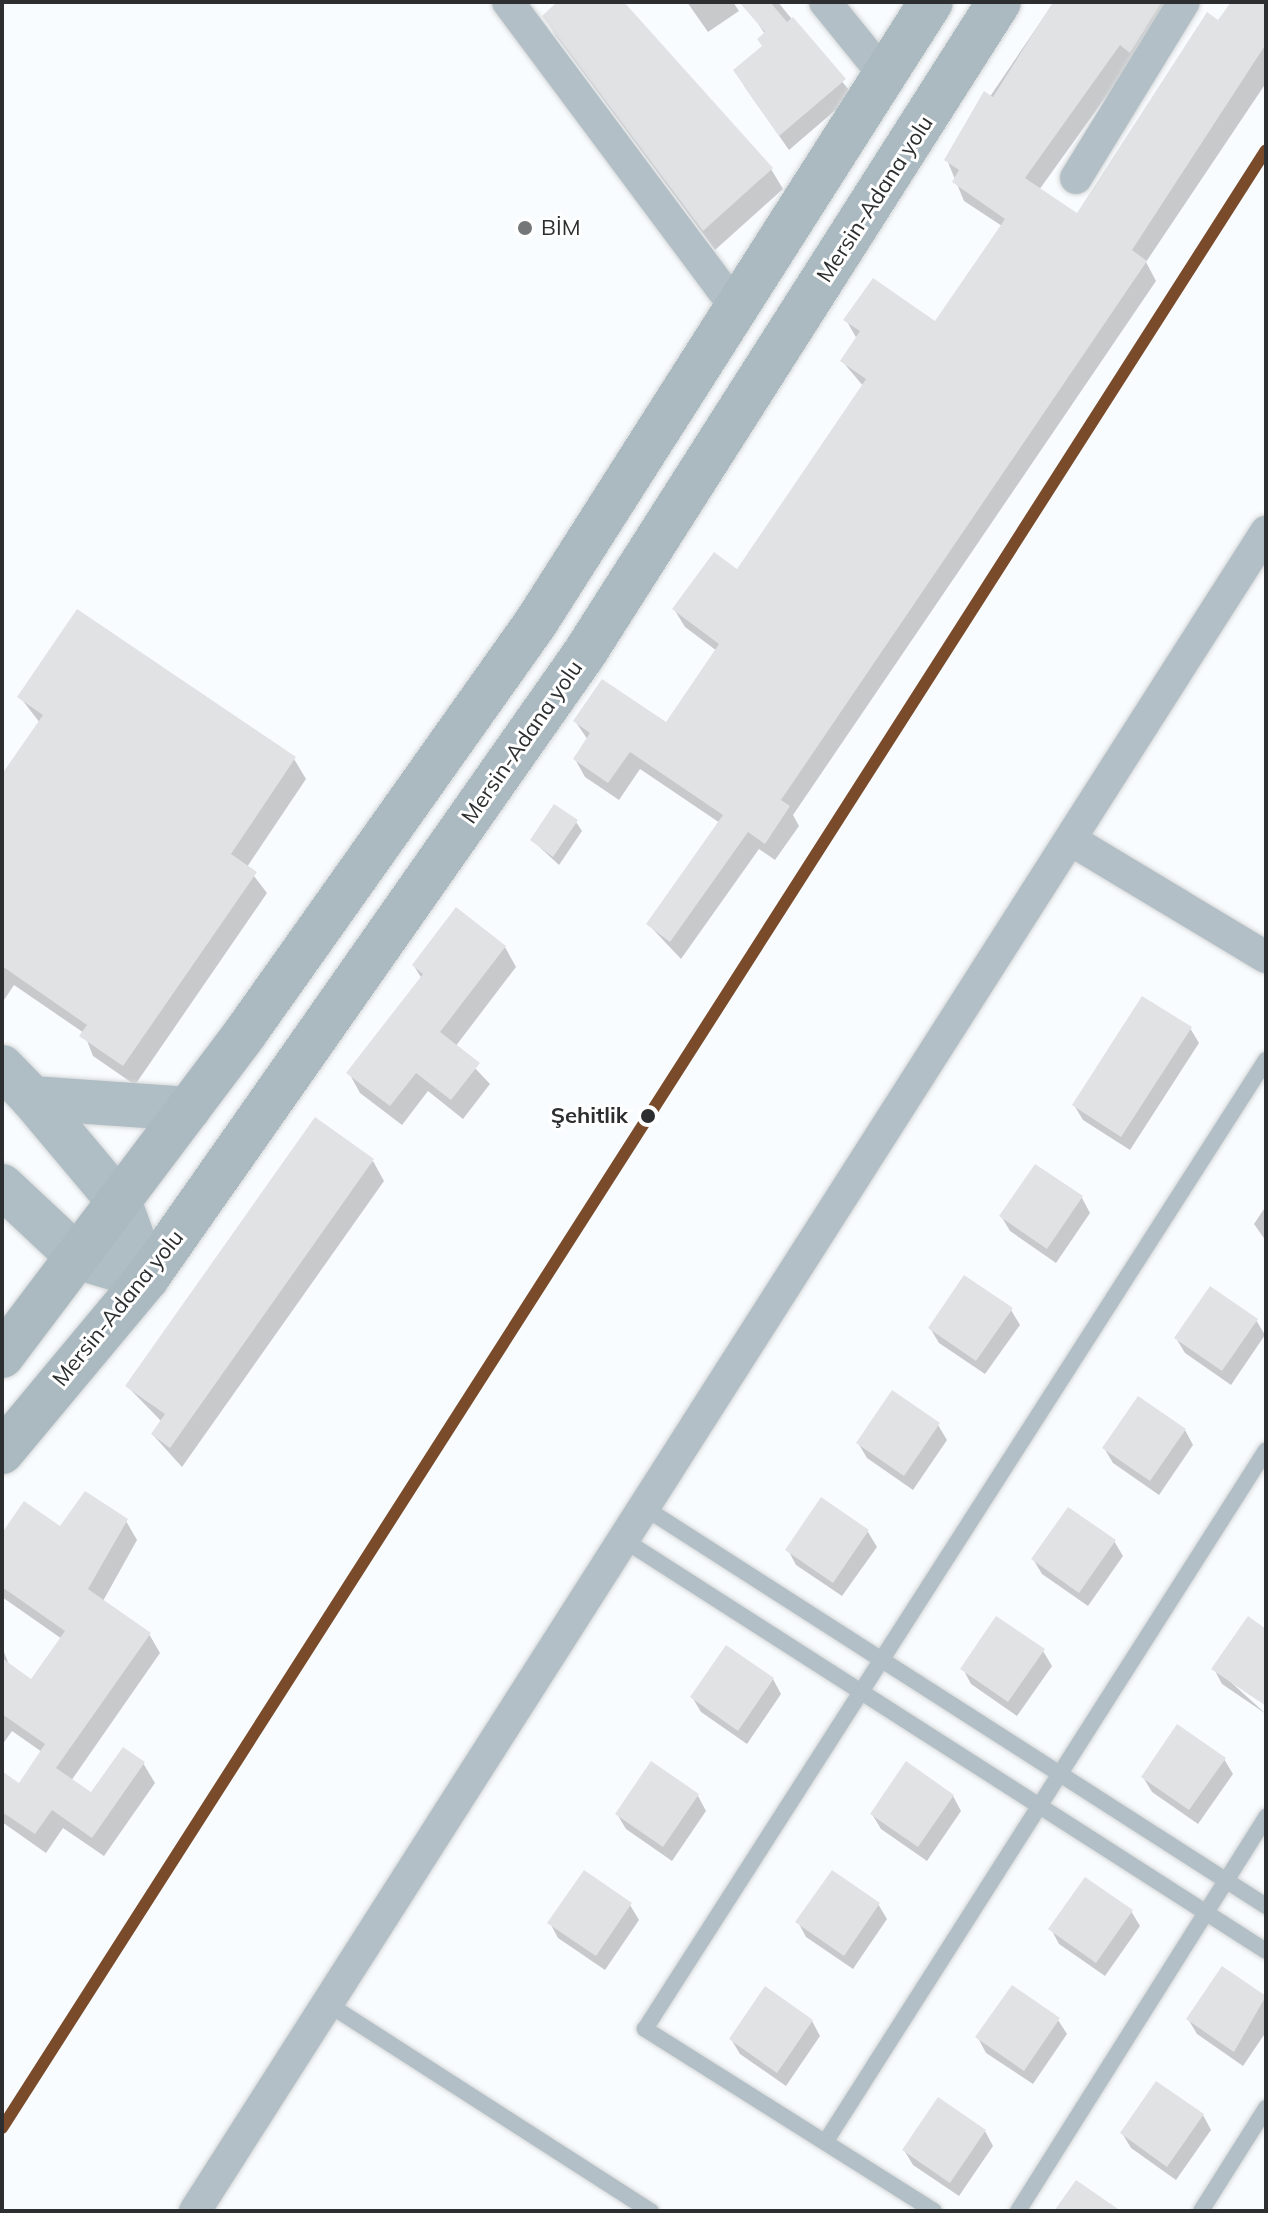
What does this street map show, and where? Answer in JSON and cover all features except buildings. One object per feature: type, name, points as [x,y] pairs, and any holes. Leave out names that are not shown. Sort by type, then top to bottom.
[{"type":"highway","points":[[2,1356],[189,1109],[535,624],[931,2]]},
{"type":"highway","name":"Mersin-Adana yolu","points":[[2,1452],[147,1278],[586,651],[999,2]]},
{"type":"main road","points":[[2,1067],[120,1203],[147,1278]]},
{"type":"main road","points":[[32,1098],[189,1109]]},
{"type":"main road","points":[[2,1186],[79,1258],[147,1278]]},
{"type":"street","points":[[508,2],[737,309]]},
{"type":"street","points":[[825,2],[885,76]]},
{"type":"street","points":[[1076,178],[1184,2]]},
{"type":"street","points":[[195,2211],[1266,532]]},
{"type":"street","points":[[1071,840],[1266,957]]},
{"type":"lane","points":[[934,2211],[645,2029],[1266,1060]]},
{"type":"lane","points":[[826,2141],[1266,1450]]},
{"type":"lane","points":[[645,1508],[1266,1906]]},
{"type":"lane","points":[[624,1540],[1266,1951]]},
{"type":"lane","points":[[1018,2211],[1266,1817]]},
{"type":"lane","points":[[328,2004],[651,2211]]},
{"type":"lane","points":[[1201,2211],[1266,2108]]},
{"type":"transit line","points":[[2,2128],[1266,150]]},
{"type":"place","name":"BİM","points":[[525,228]]},
{"type":"place","name":"Şehitlik","points":[[648,1116]]}]
